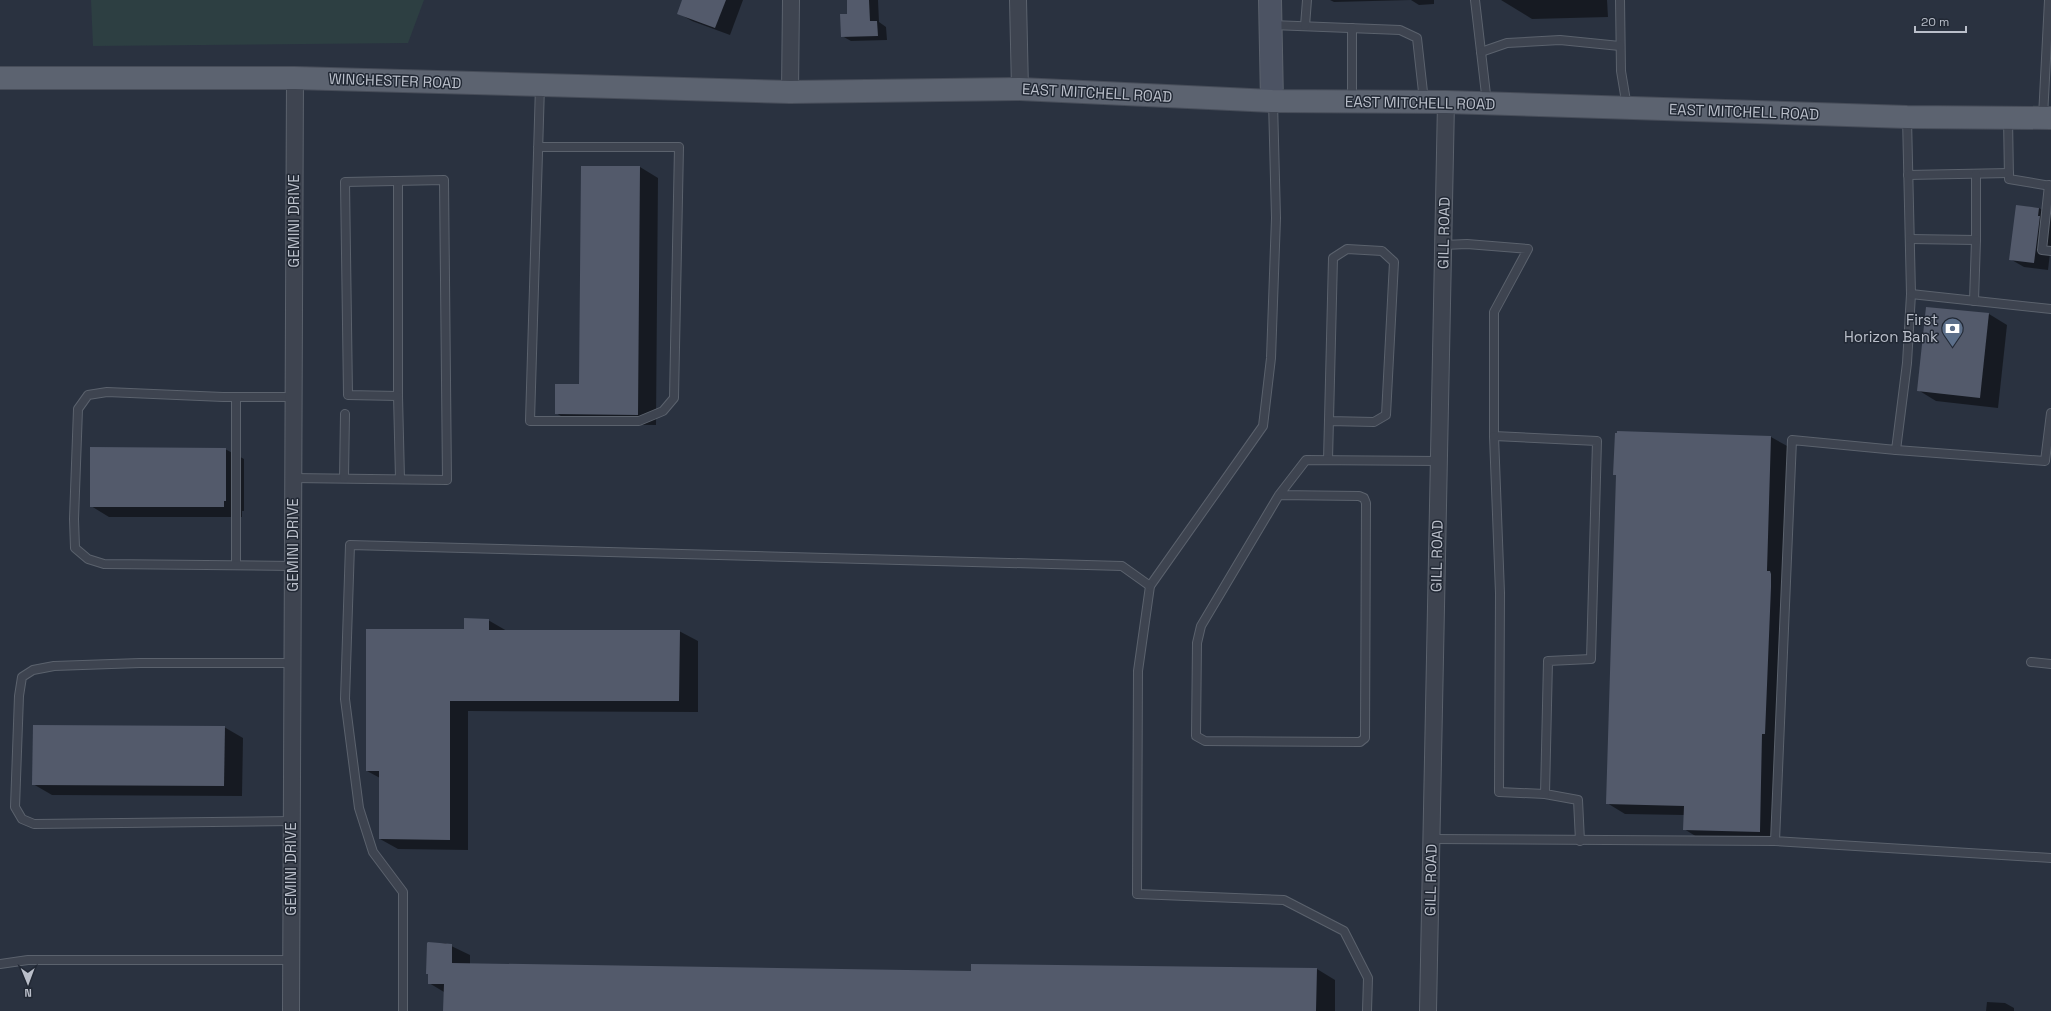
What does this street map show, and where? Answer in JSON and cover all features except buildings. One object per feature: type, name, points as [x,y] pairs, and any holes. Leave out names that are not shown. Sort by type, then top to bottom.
[{"type":"main road","name":"WINCHESTER ROAD","points":[[0,78],[295,78],[790,92]]},
{"type":"main road","name":"EAST MITCHELL ROAD","points":[[790,92],[1020,89],[1272,101],[1446,102],[1907,117],[2047,118]]},
{"type":"street","points":[[790,92],[791,0]]},
{"type":"street","points":[[1018,0],[1020,89]]},
{"type":"street","points":[[1270,0],[1272,101]]},
{"type":"street","name":"GEMINI DRIVE","points":[[291,1011],[295,78]]},
{"type":"street","name":"GILL ROAD","points":[[1428,1011],[1446,102]]},
{"type":"lane","points":[[1305,26],[1308,0]]},
{"type":"lane","points":[[1475,0],[1487,104]]},
{"type":"lane","points":[[1620,0],[1621,71],[1627,108]]},
{"type":"lane","points":[[2047,118],[2050,15],[2049,0]]},
{"type":"lane","points":[[1270,25],[1400,30],[1417,38],[1424,102]]},
{"type":"lane","points":[[1352,28],[1352,102]]},
{"type":"lane","points":[[1481,52],[1507,43],[1560,40],[1620,46]]},
{"type":"lane","points":[[538,147],[679,147],[674,398],[663,411],[639,421],[530,421],[538,147],[540,85]]},
{"type":"lane","points":[[1272,101],[1276,226],[1271,358],[1263,426],[1150,586],[1138,671],[1138,894],[1284,900],[1344,931],[1368,978],[1368,1011]]},
{"type":"lane","points":[[1896,450],[1907,363],[1911,294],[1907,117]]},
{"type":"lane","points":[[2008,118],[2009,179],[2050,185],[2042,250],[2051,251]]},
{"type":"lane","points":[[1908,174],[2009,173]]},
{"type":"lane","points":[[1974,301],[1976,174]]},
{"type":"lane","points":[[293,478],[447,480],[444,180],[345,182],[348,395],[398,396]]},
{"type":"lane","points":[[398,181],[398,396],[400,479]]},
{"type":"lane","points":[[1910,238],[1976,240]]},
{"type":"lane","points":[[1444,245],[1475,245],[1528,249],[1494,312],[1494,436],[1500,593],[1499,792],[1545,794],[1578,800],[1580,841]]},
{"type":"lane","points":[[1328,460],[1332,258],[1347,249],[1382,251],[1394,262],[1386,415],[1374,422],[1329,422]]},
{"type":"lane","points":[[1911,294],[2051,309]]},
{"type":"lane","points":[[293,566],[104,564],[88,559],[75,548],[74,519],[78,409],[88,395],[108,392],[236,397],[294,397]]},
{"type":"lane","points":[[236,397],[236,565]]},
{"type":"lane","points":[[1775,841],[1792,440],[1896,450],[2046,461],[2051,413]]},
{"type":"lane","points":[[344,478],[345,414]]},
{"type":"lane","points":[[1494,436],[1597,441],[1591,659],[1548,661],[1545,794]]},
{"type":"lane","points":[[1279,495],[1359,496],[1364,498],[1366,503],[1365,738],[1360,742],[1205,741],[1196,736],[1197,643],[1201,626],[1279,495],[1306,460],[1439,461]]},
{"type":"lane","points":[[403,1011],[403,892],[373,852],[359,808],[345,699],[350,545],[1122,566],[1150,586]]},
{"type":"lane","points":[[2031,662],[2051,664]]},
{"type":"lane","points":[[292,663],[140,663],[54,666],[32,670],[22,677],[19,696],[16,807],[22,819],[34,824],[292,821]]},
{"type":"lane","points":[[1432,839],[1775,841],[2051,858]]},
{"type":"lane","points":[[0,964],[28,960],[291,960]]},
{"type":"shaded area","points":[[91,0],[424,0],[408,43],[93,46]]},
{"type":"place","name":"First Horizon Bank","points":[[1953,348]]}]
